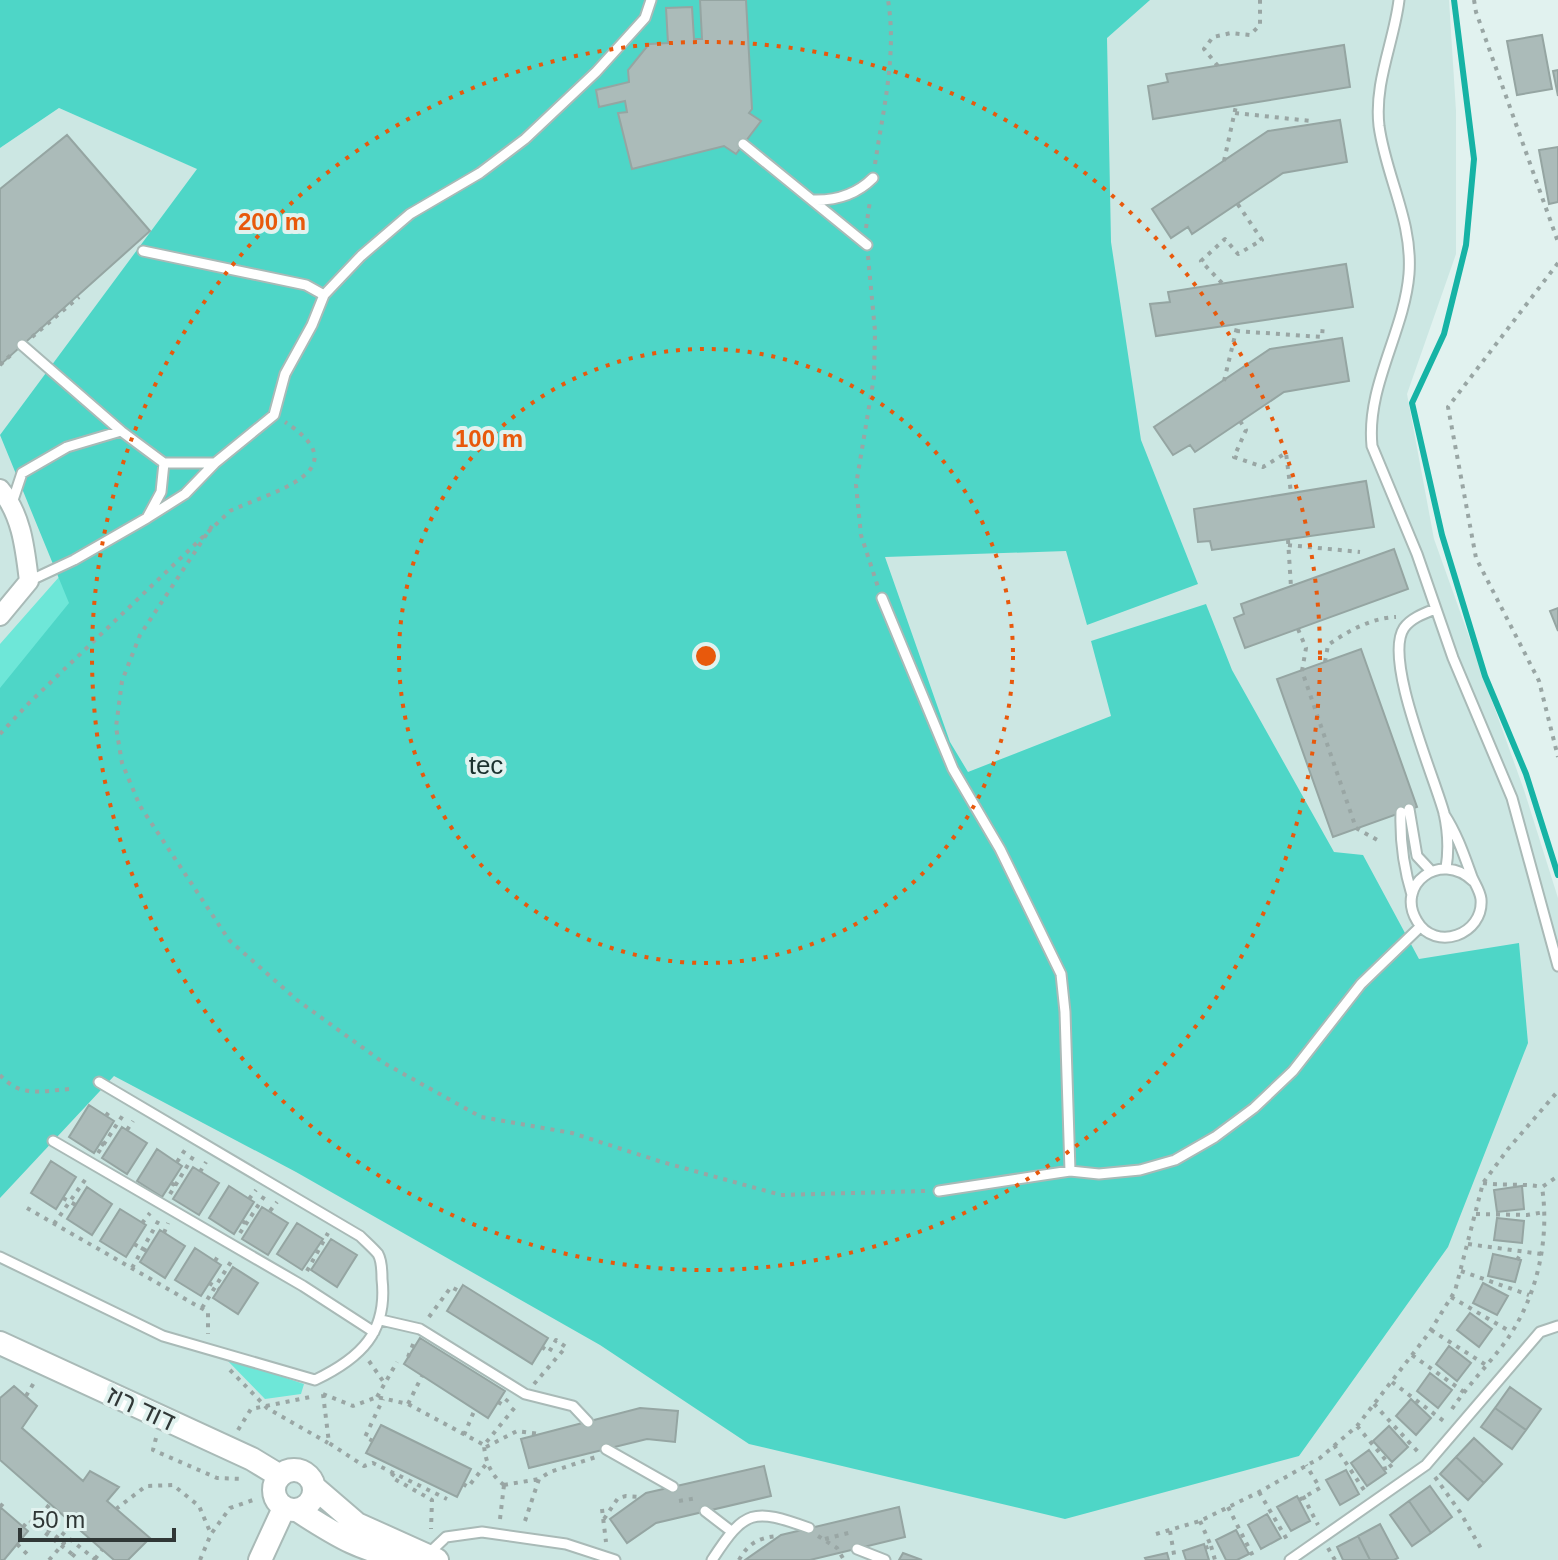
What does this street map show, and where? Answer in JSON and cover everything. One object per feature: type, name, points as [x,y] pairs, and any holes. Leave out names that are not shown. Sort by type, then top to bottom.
[{"type":"street","points":[[0,616],[29,581],[24,540],[6,496]]},
{"type":"street","name":"דוד רוז","points":[[0,1343],[252,1459],[280,1476]]},
{"type":"street","points":[[291,1470],[303,1472],[314,1487],[357,1524],[432,1558],[386,1554],[335,1535],[279,1504],[274,1493],[280,1476],[291,1470]]},
{"type":"street","points":[[260,1560],[290,1509],[308,1504],[314,1487]]},
{"type":"lane","points":[[29,581],[74,560],[185,494],[215,463],[274,415],[285,374],[312,325],[324,295],[361,256],[410,214],[480,173],[525,139],[606,61],[645,18],[651,0]]},
{"type":"lane","points":[[1399,0],[1395,33],[1382,72],[1378,98],[1383,146],[1403,209],[1409,246],[1409,276],[1373,405],[1370,428],[1372,446],[1512,798],[1558,966]]},
{"type":"lane","points":[[743,144],[867,245]]},
{"type":"lane","points":[[812,200],[838,199],[864,187],[873,178]]},
{"type":"lane","points":[[143,251],[306,285],[324,295]]},
{"type":"lane","points":[[22,345],[121,431],[164,463],[215,463]]},
{"type":"lane","points":[[6,496],[22,473],[67,447],[121,431]]},
{"type":"lane","points":[[147,518],[161,492],[164,463]]},
{"type":"lane","points":[[882,598],[953,769],[1000,849],[1061,974],[1070,1171]]},
{"type":"lane","points":[[1431,871],[1417,856],[1405,811],[1400,838],[1413,914],[1420,927],[1439,937],[1450,938],[1469,930],[1476,921],[1481,901],[1464,853],[1444,814],[1399,667],[1400,637],[1405,628],[1413,620],[1435,609]]},
{"type":"lane","points":[[1444,814],[1449,850],[1446,868]]},
{"type":"lane","points":[[1412,895],[1420,879],[1431,871],[1458,869],[1473,881]]},
{"type":"lane","points":[[939,1191],[1070,1171],[1099,1174],[1140,1170],[1175,1160],[1215,1137],[1254,1108],[1293,1071],[1361,984],[1420,927]]},
{"type":"lane","points":[[0,1257],[163,1336],[315,1380],[354,1357],[381,1320],[385,1302],[380,1257],[360,1236],[99,1082]]},
{"type":"lane","points":[[53,1141],[300,1284],[374,1332]]},
{"type":"lane","points":[[381,1320],[420,1329],[523,1396],[573,1406],[588,1422]]},
{"type":"lane","points":[[1290,1560],[1426,1465],[1540,1332],[1558,1326]]},
{"type":"lane","points":[[602,1452],[673,1487]]},
{"type":"lane","points":[[705,1511],[731,1531]]},
{"type":"lane","points":[[712,1560],[731,1531],[747,1519],[759,1515],[772,1515],[809,1528]]},
{"type":"lane","points":[[432,1558],[446,1537],[482,1532],[566,1544],[615,1560]]},
{"type":"lane","points":[[857,1549],[885,1560]]},
{"type":"path","points":[[882,598],[861,535],[856,485],[874,377],[875,331],[866,227],[889,72],[892,31],[888,0]]},
{"type":"path","points":[[1218,66],[1204,49],[1213,37],[1231,33],[1250,35],[1260,25],[1260,0]]},
{"type":"path","points":[[1474,0],[1558,242]]},
{"type":"path","points":[[1224,161],[1236,106]]},
{"type":"path","points":[[1235,113],[1311,121]]},
{"type":"path","points":[[1222,283],[1201,261],[1225,239],[1238,254],[1262,240],[1237,203]]},
{"type":"path","points":[[1558,263],[1448,407],[1476,558],[1539,681],[1558,757]]},
{"type":"path","points":[[0,365],[79,297]]},
{"type":"path","points":[[1224,381],[1238,323]]},
{"type":"path","points":[[1236,331],[1322,337],[1323,324]]},
{"type":"path","points":[[0,734],[212,526],[230,511],[292,486],[308,475],[313,461],[311,444],[303,433],[274,415]]},
{"type":"path","points":[[1240,421],[1246,430],[1234,457],[1263,467],[1286,453],[1291,493]]},
{"type":"path","points":[[212,526],[140,635],[122,681],[116,727],[122,763],[140,806],[229,940],[297,1000],[384,1063],[481,1117],[572,1133],[781,1195],[939,1191]]},
{"type":"path","points":[[1291,587],[1288,542],[1360,552]]},
{"type":"path","points":[[1325,662],[1328,645],[1351,629],[1386,617],[1402,617]]},
{"type":"path","points":[[1298,629],[1306,648],[1302,671],[1356,828],[1379,841]]},
{"type":"path","points":[[0,1075],[12,1087],[30,1092],[70,1089]]},
{"type":"path","points":[[1156,1534],[1200,1521],[1259,1492],[1306,1465],[1357,1426],[1431,1330],[1451,1297],[1461,1271],[1483,1183],[1558,1091]]},
{"type":"path","points":[[106,1116],[111,1109]]},
{"type":"path","points":[[96,1156],[123,1115]]},
{"type":"path","points":[[127,1130],[133,1121]]},
{"type":"path","points":[[177,1162],[185,1150]]},
{"type":"path","points":[[175,1187],[194,1155]]},
{"type":"path","points":[[200,1172],[206,1162]]},
{"type":"path","points":[[54,1224],[88,1176]]},
{"type":"path","points":[[1483,1183],[1497,1187],[1542,1187],[1558,1176]]},
{"type":"path","points":[[1431,1330],[1469,1358],[1486,1365],[1511,1332],[1529,1295],[1542,1254],[1546,1229],[1542,1187]]},
{"type":"path","points":[[249,1199],[256,1190]]},
{"type":"path","points":[[243,1230],[265,1195]]},
{"type":"path","points":[[63,1198],[76,1205]]},
{"type":"path","points":[[270,1211],[277,1202]]},
{"type":"path","points":[[27,1208],[208,1312],[209,1340]]},
{"type":"path","points":[[1476,1214],[1521,1218],[1545,1212]]},
{"type":"path","points":[[142,1223],[150,1213]]},
{"type":"path","points":[[132,1268],[145,1250],[160,1218]]},
{"type":"path","points":[[164,1233],[168,1223]]},
{"type":"path","points":[[311,1265],[329,1231]]},
{"type":"path","points":[[134,1244],[145,1250]]},
{"type":"path","points":[[1468,1244],[1496,1252],[1542,1254]]},
{"type":"path","points":[[1517,1260],[1522,1252]]},
{"type":"path","points":[[215,1261],[220,1253]]},
{"type":"path","points":[[202,1308],[232,1260]]},
{"type":"path","points":[[1461,1271],[1529,1295]]},
{"type":"path","points":[[209,1283],[217,1288]]},
{"type":"path","points":[[420,1329],[451,1287],[459,1291]]},
{"type":"path","points":[[1504,1294],[1509,1288]]},
{"type":"path","points":[[1451,1297],[1511,1332]]},
{"type":"path","points":[[1488,1327],[1494,1323]]},
{"type":"path","points":[[542,1347],[549,1352],[556,1340],[566,1347],[484,1446],[487,1463],[504,1485],[539,1479],[602,1452]]},
{"type":"path","points":[[408,1357],[416,1344]]},
{"type":"path","points":[[1412,1355],[1451,1386],[1464,1392]]},
{"type":"path","points":[[364,1356],[385,1384]]},
{"type":"path","points":[[373,1441],[365,1437],[385,1384],[397,1362]]},
{"type":"path","points":[[227,1367],[267,1408],[364,1466],[373,1463],[447,1499]]},
{"type":"path","points":[[408,1404],[422,1376]]},
{"type":"path","points":[[26,1396],[35,1381]]},
{"type":"path","points":[[1392,1381],[1429,1413],[1445,1422]]},
{"type":"path","points":[[329,1443],[323,1394],[353,1406],[380,1398],[408,1404],[484,1446]]},
{"type":"path","points":[[238,1430],[251,1409],[314,1396]]},
{"type":"path","points":[[1374,1404],[1409,1443]]},
{"type":"path","points":[[464,1435],[475,1409]]},
{"type":"path","points":[[1357,1426],[1373,1451],[1392,1468],[1383,1469]]},
{"type":"path","points":[[484,1446],[517,1431],[540,1434]]},
{"type":"path","points":[[156,1436],[153,1450],[217,1478],[243,1479]]},
{"type":"path","points":[[1334,1445],[1361,1488]]},
{"type":"path","points":[[463,1484],[468,1487],[487,1463]]},
{"type":"path","points":[[1306,1465],[1320,1488],[1301,1498],[1311,1516]]},
{"type":"path","points":[[1426,1465],[1460,1512],[1483,1552]]},
{"type":"path","points":[[394,1473],[391,1477],[432,1500],[431,1529]]},
{"type":"path","points":[[525,1521],[539,1479]]},
{"type":"path","points":[[116,1509],[146,1486],[173,1485],[199,1506],[211,1534]]},
{"type":"path","points":[[500,1519],[504,1485]]},
{"type":"path","points":[[1259,1492],[1283,1534]]},
{"type":"path","points":[[604,1519],[618,1498],[641,1497]]},
{"type":"path","points":[[672,1502],[699,1497]]},
{"type":"path","points":[[200,1560],[211,1534],[230,1508],[253,1500]]},
{"type":"path","points":[[0,1504],[6,1509]]},
{"type":"path","points":[[49,1505],[41,1516],[96,1560],[102,1550]]},
{"type":"path","points":[[1228,1507],[1255,1560]]},
{"type":"path","points":[[602,1509],[606,1546],[602,1556]]},
{"type":"path","points":[[23,1527],[29,1520],[79,1560]]},
{"type":"path","points":[[1200,1521],[1215,1560]]},
{"type":"path","points":[[49,1560],[64,1543],[47,1529],[51,1524]]},
{"type":"path","points":[[1170,1531],[1173,1558]]},
{"type":"path","points":[[814,1541],[852,1532]]},
{"type":"path","points":[[739,1560],[746,1548],[762,1537],[779,1536]]},
{"type":"path","points":[[17,1544],[29,1556]]},
{"type":"path","points":[[1331,1554],[1335,1560]]},
{"type":"shaded area","name":"tec","points":[[570,0],[1449,0],[1456,111],[1456,254],[1407,394],[1434,539],[1524,790],[1558,898],[1558,1560],[0,1560],[0,148],[59,108],[198,169]]},
{"type":"green space","name":"tec","points":[[0,0],[1150,0],[1107,38],[1111,242],[1141,440],[1198,584],[1087,625],[1066,551],[885,557],[950,742],[968,772],[1111,716],[1091,641],[1206,604],[1232,670],[1334,852],[1363,855],[1419,959],[1519,943],[1528,1043],[1448,1247],[1299,1456],[1065,1519],[749,1444],[600,1345],[296,1172],[114,1076],[0,1198],[0,688],[69,603],[0,435],[197,169],[59,108],[0,148]]},
{"type":"green space","points":[[74,560],[135,580],[0,802],[0,644]]},
{"type":"green space","points":[[224,1357],[304,1384],[301,1394],[265,1399]]},
{"type":"building","points":[[700,0],[746,0],[752,109],[749,113],[761,121],[736,154],[724,146],[632,169],[618,113],[627,112],[625,101],[599,107],[596,90],[629,82],[628,70],[649,44],[668,43],[666,8],[692,7],[694,39],[702,39]]},
{"type":"building","points":[[1542,35],[1552,89],[1517,95],[1507,41]]},
{"type":"building","points":[[1344,45],[1350,87],[1153,119],[1148,86],[1168,82],[1166,74]]},
{"type":"building","points":[[1558,70],[1558,96],[1553,71]]},
{"type":"building","points":[[1340,120],[1347,162],[1283,173],[1192,234],[1188,227],[1171,238],[1152,209],[1268,131]]},
{"type":"building","points":[[67,135],[150,231],[0,365],[0,189]]},
{"type":"building","points":[[1558,147],[1558,202],[1549,204],[1539,150]]},
{"type":"building","points":[[1346,264],[1353,307],[1156,336],[1150,304],[1170,302],[1168,292]]},
{"type":"building","points":[[1342,338],[1349,381],[1284,392],[1195,452],[1190,445],[1173,455],[1154,427],[1270,349]]},
{"type":"building","points":[[1366,481],[1374,527],[1212,550],[1210,541],[1198,542],[1194,509]]},
{"type":"building","points":[[1394,549],[1408,589],[1245,648],[1234,618],[1244,614],[1241,604]]},
{"type":"building","points":[[1558,608],[1558,631],[1550,611]]},
{"type":"building","points":[[1361,649],[1417,807],[1333,837],[1277,679]]},
{"type":"building","points":[[89,1105],[114,1121],[94,1153],[69,1137]]},
{"type":"building","points":[[122,1127],[147,1143],[127,1174],[102,1158]]},
{"type":"building","points":[[157,1149],[182,1166],[162,1197],[137,1181]]},
{"type":"building","points":[[51,1161],[76,1177],[56,1209],[31,1193]]},
{"type":"building","points":[[193,1167],[219,1183],[199,1215],[173,1199]]},
{"type":"building","points":[[229,1186],[254,1202],[234,1234],[209,1218]]},
{"type":"building","points":[[1522,1186],[1524,1209],[1497,1212],[1494,1190]]},
{"type":"building","points":[[87,1187],[112,1204],[92,1235],[67,1219]]},
{"type":"building","points":[[262,1207],[288,1223],[268,1255],[242,1239]]},
{"type":"building","points":[[120,1209],[146,1225],[126,1257],[100,1241]]},
{"type":"building","points":[[1497,1218],[1524,1221],[1522,1243],[1494,1240]]},
{"type":"building","points":[[297,1223],[323,1239],[302,1270],[277,1254]]},
{"type":"building","points":[[160,1230],[185,1246],[165,1278],[140,1262]]},
{"type":"building","points":[[331,1239],[357,1255],[337,1287],[311,1270]]},
{"type":"building","points":[[195,1248],[221,1265],[201,1296],[175,1280]]},
{"type":"building","points":[[1493,1254],[1521,1260],[1515,1282],[1488,1276]]},
{"type":"building","points":[[233,1267],[258,1283],[238,1314],[213,1298]]},
{"type":"building","points":[[1483,1283],[1508,1296],[1497,1315],[1473,1303]]},
{"type":"building","points":[[463,1285],[548,1338],[532,1364],[447,1311]]},
{"type":"building","points":[[1470,1313],[1492,1329],[1479,1347],[1457,1330]]},
{"type":"building","points":[[420,1338],[505,1391],[488,1418],[404,1364]]},
{"type":"building","points":[[1449,1346],[1471,1363],[1457,1381],[1436,1364]]},
{"type":"building","points":[[1430,1373],[1452,1390],[1438,1408],[1417,1391]]},
{"type":"building","points":[[14,1386],[37,1406],[22,1428],[83,1481],[90,1471],[119,1487],[107,1501],[150,1538],[128,1560],[114,1560],[0,1460],[0,1398]]},
{"type":"building","points":[[1510,1387],[1541,1409],[1526,1430],[1495,1408]]},
{"type":"building","points":[[1411,1399],[1431,1418],[1416,1435],[1396,1416]]},
{"type":"building","points":[[640,1408],[678,1411],[675,1442],[647,1439],[529,1468],[521,1439]]},
{"type":"building","points":[[1495,1408],[1526,1430],[1512,1449],[1481,1427]]},
{"type":"building","points":[[381,1425],[471,1469],[457,1497],[366,1453]]},
{"type":"building","points":[[1389,1426],[1408,1447],[1392,1462],[1373,1441]]},
{"type":"building","points":[[1474,1438],[1502,1464],[1484,1483],[1456,1457]]},
{"type":"building","points":[[1369,1450],[1386,1473],[1367,1486],[1351,1463]]},
{"type":"building","points":[[1456,1457],[1484,1483],[1468,1500],[1440,1474]]},
{"type":"building","points":[[764,1466],[771,1496],[656,1523],[627,1543],[610,1519],[646,1493]]},
{"type":"building","points":[[1346,1470],[1359,1494],[1340,1505],[1326,1480]]},
{"type":"building","points":[[1430,1486],[1452,1517],[1431,1533],[1409,1501]]},
{"type":"building","points":[[1297,1496],[1310,1521],[1291,1531],[1277,1507]]},
{"type":"building","points":[[1409,1501],[1431,1533],[1412,1546],[1390,1515]]},
{"type":"building","points":[[0,1507],[28,1531],[4,1560],[0,1560]]},
{"type":"building","points":[[899,1507],[905,1537],[810,1560],[745,1560],[781,1535]]},
{"type":"building","points":[[1267,1514],[1281,1538],[1261,1549],[1248,1525]]},
{"type":"building","points":[[1380,1524],[1398,1558],[1394,1560],[1370,1560],[1358,1536]]},
{"type":"building","points":[[1236,1530],[1249,1554],[1237,1560],[1226,1560],[1216,1540]]},
{"type":"building","points":[[1358,1536],[1370,1560],[1343,1560],[1337,1547]]},
{"type":"building","points":[[1204,1544],[1209,1560],[1186,1560],[1183,1551]]},
{"type":"building","points":[[903,1553],[922,1560],[899,1560]]},
{"type":"building","points":[[1167,1553],[1169,1560],[1145,1558]]},
{"type":"waterway","points":[[1454,0],[1474,159],[1466,245],[1444,334],[1412,403],[1442,535],[1485,676],[1526,774],[1558,875]]}]
